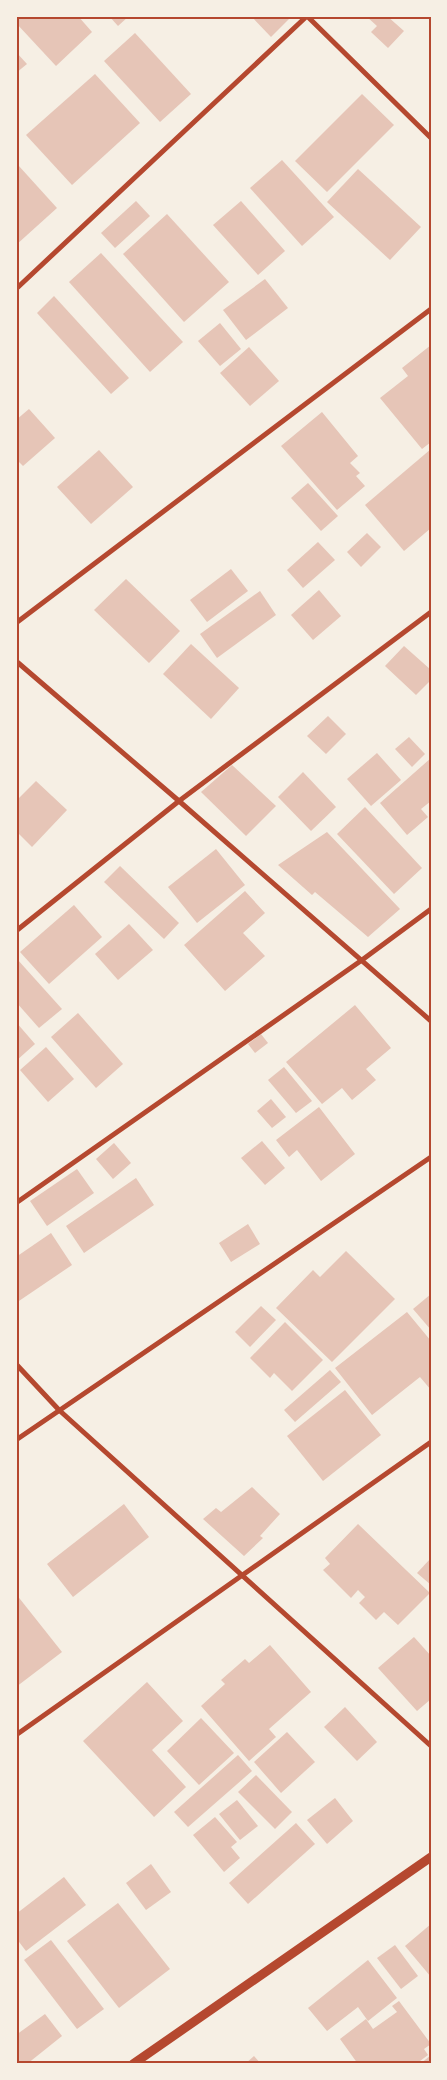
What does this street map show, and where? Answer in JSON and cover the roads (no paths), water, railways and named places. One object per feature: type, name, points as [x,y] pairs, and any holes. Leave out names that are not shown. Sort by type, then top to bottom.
[{"type":"street","points":[[16,289],[307,16],[431,138]]},
{"type":"street","points":[[16,623],[431,309]]},
{"type":"street","points":[[16,931],[180,800],[431,612]]},
{"type":"street","points":[[16,661],[180,800],[431,1021]]},
{"type":"street","points":[[16,1203],[362,960],[431,909]]},
{"type":"street","points":[[16,1440],[431,1157]]},
{"type":"street","points":[[16,1364],[59,1410],[431,1746]]},
{"type":"street","points":[[16,1735],[431,1442]]},
{"type":"street","points":[[133,2064],[431,1857]]}]
